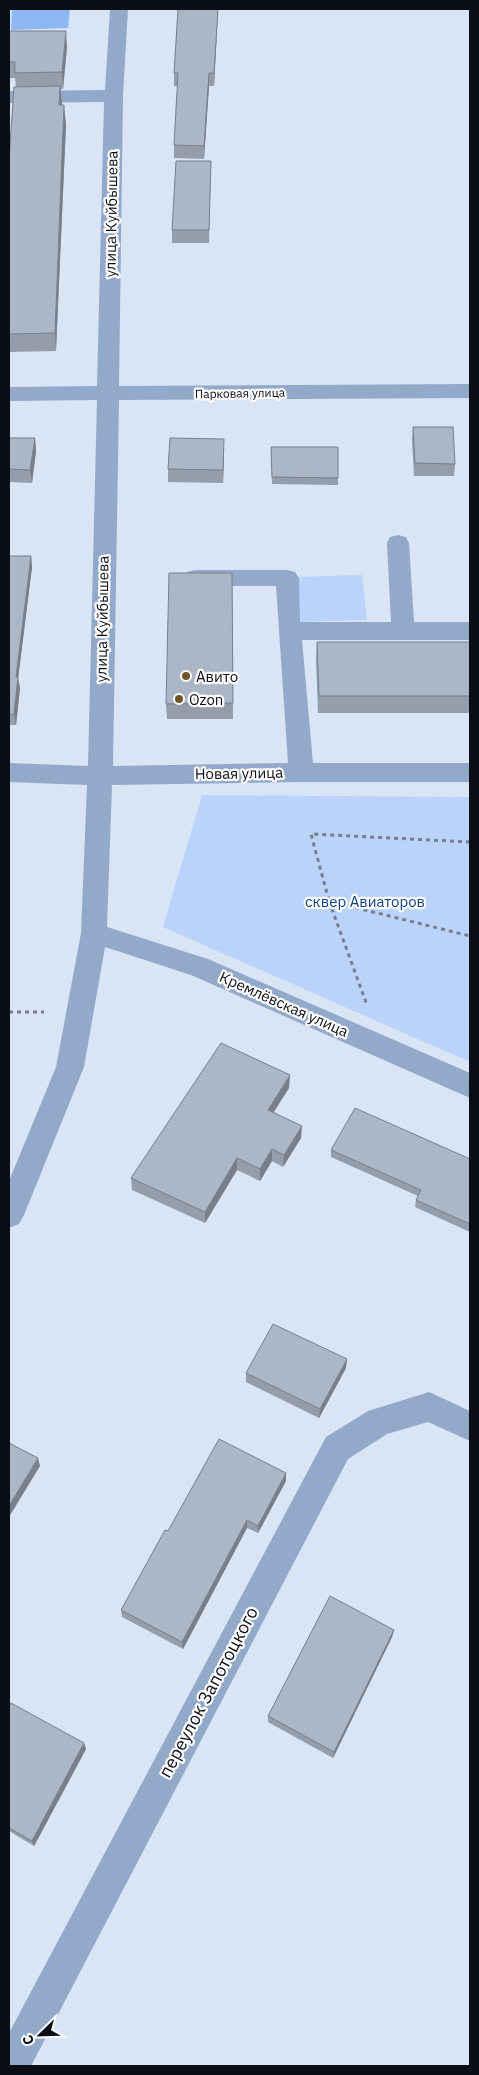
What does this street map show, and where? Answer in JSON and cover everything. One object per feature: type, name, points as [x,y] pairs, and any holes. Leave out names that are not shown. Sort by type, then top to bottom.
[{"type":"street","name":"улица Куйбышева","points":[[9,1215],[70,1067],[94,933],[100,776],[106,394],[114,96],[119,9]]},
{"type":"street","points":[[9,97],[114,96]]},
{"type":"street","name":"Парковая улица","points":[[9,394],[470,391]]},
{"type":"street","points":[[398,543],[403,631]]},
{"type":"street","points":[[171,578],[287,578],[289,631],[301,772]]},
{"type":"street","points":[[289,631],[470,631]]},
{"type":"street","name":"Новая улица","points":[[9,772],[100,776],[301,772],[470,773]]},
{"type":"street","name":"Кремлёвская улица","points":[[94,933],[200,967],[470,1086]]},
{"type":"street","name":"переулок Запотоцкого","points":[[11,2066],[337,1448],[379,1421],[429,1407],[470,1426]]},
{"type":"path","points":[[368,1008],[329,901],[311,834],[470,842]]},
{"type":"path","points":[[329,901],[470,936]]},
{"type":"green space","points":[[362,575],[367,620],[297,622],[294,577]]},
{"type":"green space","name":"сквер Авиаторов","points":[[202,795],[470,797],[470,1062],[163,927]]},
{"type":"shaded area","points":[[12,9],[70,9],[68,28],[11,30]]},
{"type":"building","points":[[178,9],[218,9],[214,73],[209,73],[204,146],[174,145],[178,73],[174,73]]},
{"type":"building","points":[[9,31],[66,31],[62,72],[15,73],[15,62],[9,62]]},
{"type":"building","points":[[60,86],[59,105],[64,105],[55,333],[9,334],[9,160],[14,87]]},
{"type":"building","points":[[176,161],[211,161],[209,230],[172,230]]},
{"type":"building","points":[[413,427],[453,427],[455,464],[415,463]]},
{"type":"building","points":[[9,438],[35,438],[30,470],[9,469]]},
{"type":"building","points":[[170,438],[224,439],[223,470],[168,469]]},
{"type":"building","points":[[271,447],[338,447],[338,478],[272,477]]},
{"type":"building","points":[[9,556],[31,556],[16,677],[18,677],[14,714],[9,714]]},
{"type":"building","points":[[169,573],[232,573],[233,703],[166,704]]},
{"type":"building","points":[[317,642],[470,642],[470,696],[319,696]]},
{"type":"building","points":[[221,1043],[290,1075],[268,1110],[302,1126],[284,1155],[272,1149],[260,1169],[237,1158],[205,1212],[131,1178]]},
{"type":"building","points":[[355,1108],[470,1159],[470,1224],[416,1200],[421,1190],[331,1150]]},
{"type":"building","points":[[273,1324],[347,1359],[320,1409],[246,1373]]},
{"type":"building","points":[[219,1439],[286,1473],[258,1526],[247,1520],[182,1642],[121,1610],[165,1530],[168,1531]]},
{"type":"building","points":[[9,1443],[38,1458],[9,1506]]},
{"type":"building","points":[[330,1596],[394,1630],[334,1752],[268,1716]]},
{"type":"building","points":[[11,1703],[84,1743],[32,1841],[9,1828],[9,1707]]},
{"type":"place","name":"Авито","points":[[186,676]]},
{"type":"place","name":"Ozon","points":[[179,699]]}]
